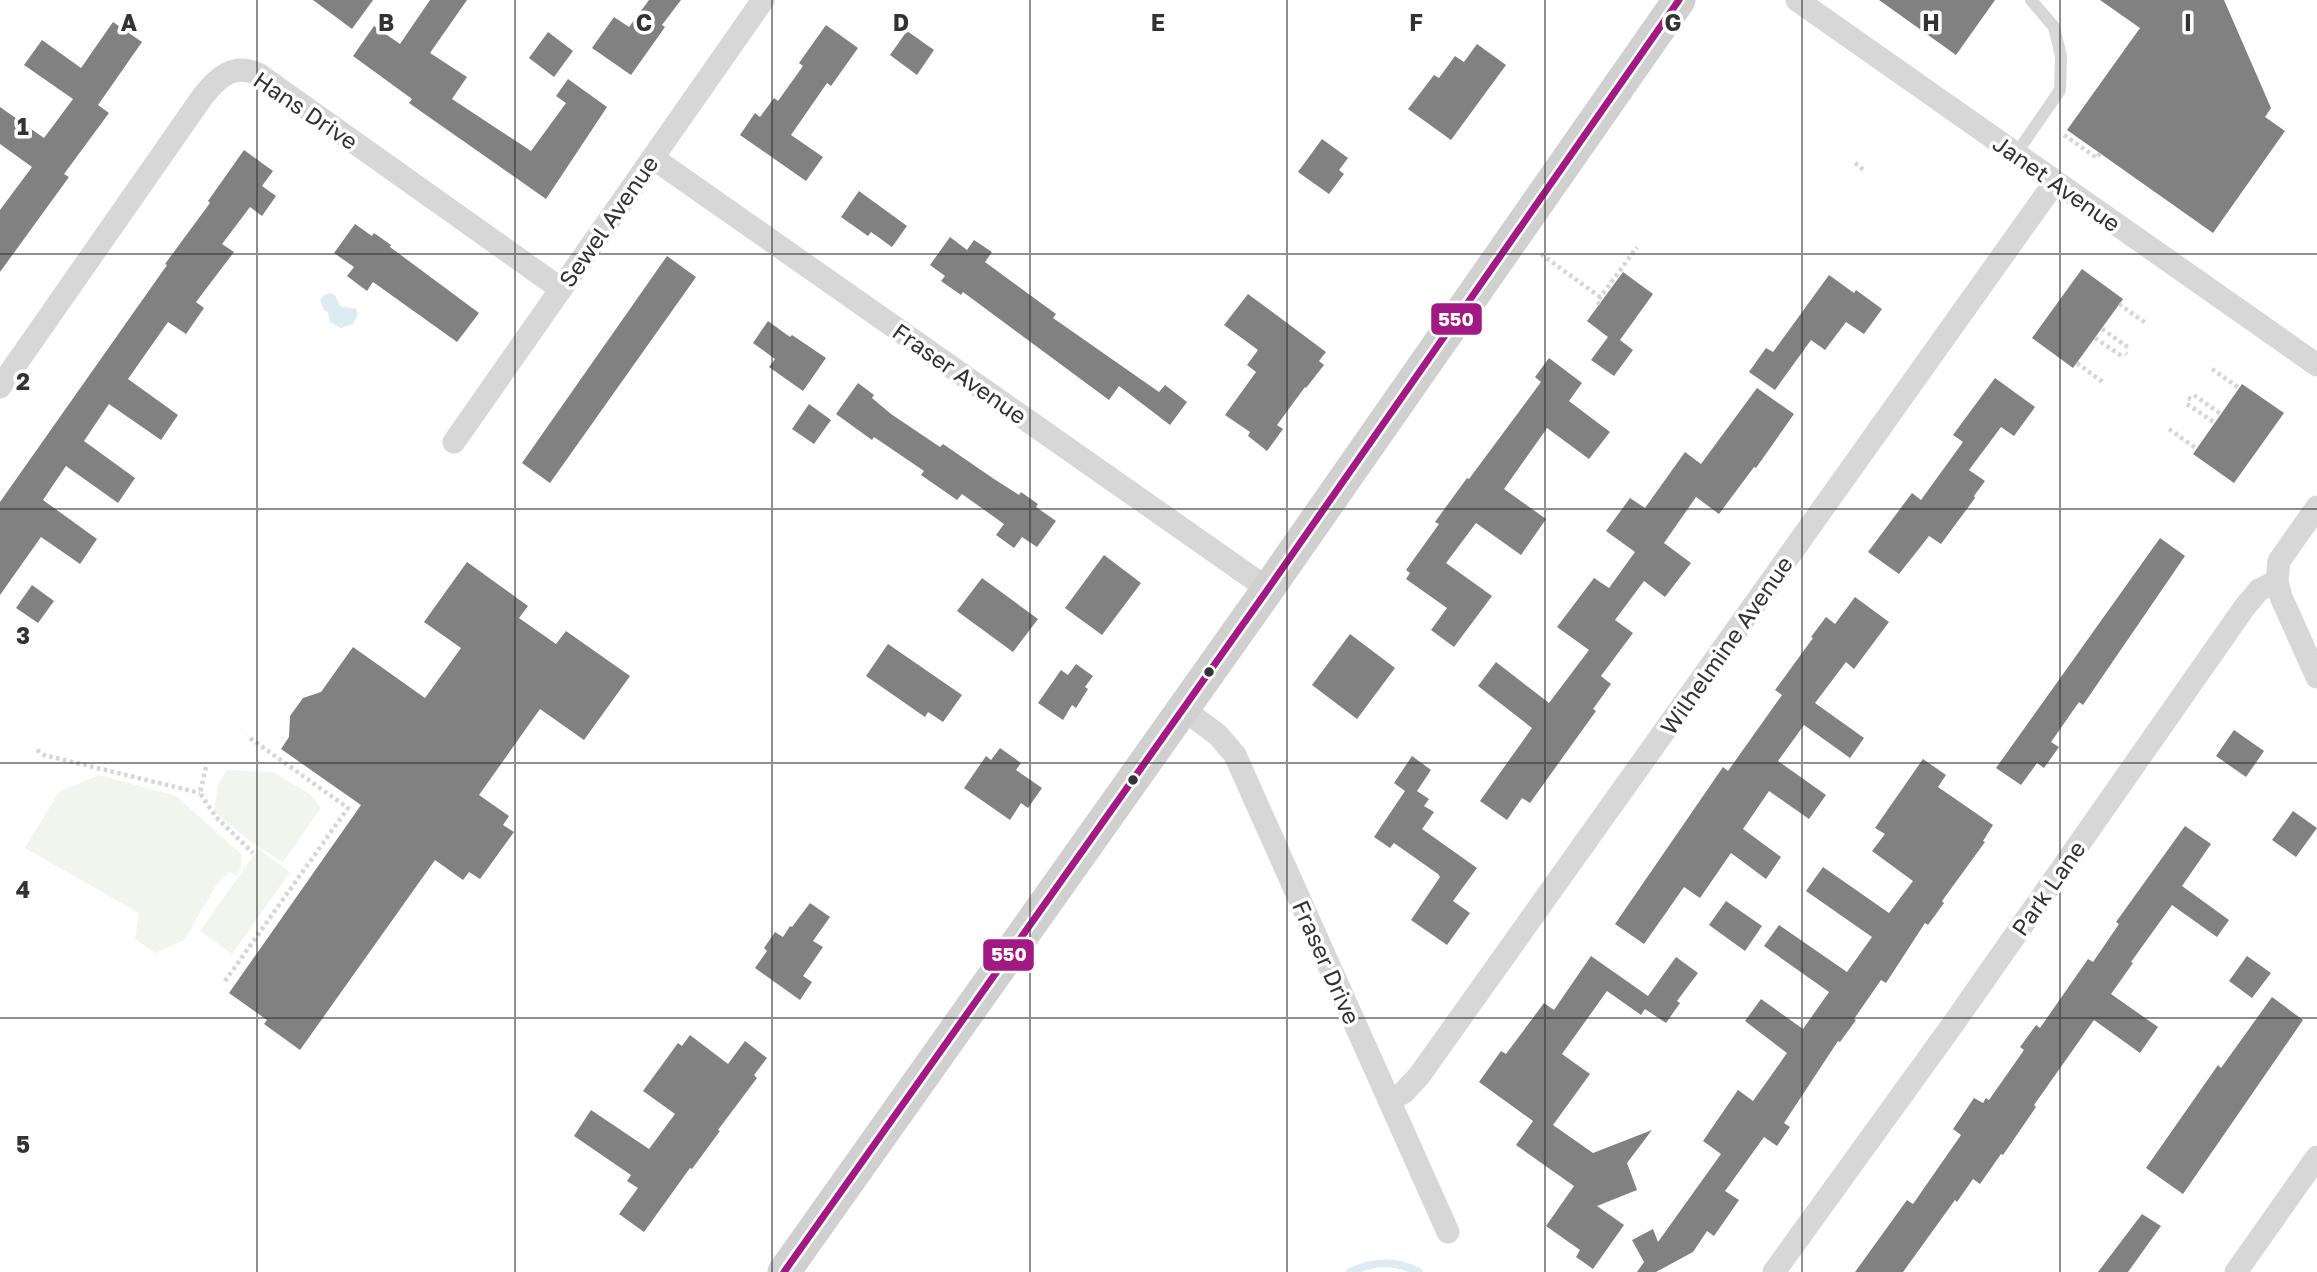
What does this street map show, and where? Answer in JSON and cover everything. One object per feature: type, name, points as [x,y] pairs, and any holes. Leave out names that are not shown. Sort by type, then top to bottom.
[{"type":"main road","points":[[783,1272],[1268,589],[1679,0]]},
{"type":"street","name":"Sewel Avenue","points":[[454,442],[763,0]]},
{"type":"street","name":"Janet Avenue","points":[[1797,0],[2317,365]]},
{"type":"street","name":"Hans Drive","points":[[0,387],[202,96],[213,83],[232,71],[243,69],[258,74],[561,289]]},
{"type":"street","name":"Fraser Avenue","points":[[653,158],[1268,589]]},
{"type":"street","name":"Wilhelmine Avenue","points":[[1389,1100],[1403,1093],[1419,1076],[2055,182]]},
{"type":"street","points":[[2317,507],[2279,561],[2277,581],[2281,597],[2317,677]]},
{"type":"street","name":"Park Lane","points":[[1774,1272],[1956,1020],[2244,608],[2259,590],[2277,581]]},
{"type":"street","name":"Fraser Drive","points":[[1183,709],[1218,735],[1235,755],[1448,1232]]},
{"type":"street","points":[[2236,1272],[2317,1157]]},
{"type":"lane","points":[[2016,154],[2060,90],[2061,55],[2054,27],[2031,0]]},
{"type":"path","points":[[2064,135],[2097,158],[2101,153]]},
{"type":"path","points":[[1854,163],[1864,170],[1862,172]]},
{"type":"path","points":[[1541,254],[1600,301],[1637,247]]},
{"type":"path","points":[[2119,304],[2147,324]]},
{"type":"path","points":[[2095,338],[2126,353],[2102,329]]},
{"type":"path","points":[[2077,363],[2104,383]]},
{"type":"path","points":[[2212,369],[2239,388]]},
{"type":"path","points":[[2215,423],[2190,399],[2221,414]]},
{"type":"path","points":[[2169,429],[2197,449]]},
{"type":"path","points":[[225,981],[348,808],[247,736]]},
{"type":"path","points":[[37,750],[44,755],[200,793],[216,817],[253,853]]},
{"type":"path","points":[[200,793],[206,767]]},
{"type":"shaded area","points":[[329,293],[335,295],[340,306],[356,309],[358,314],[353,324],[341,328],[330,322],[328,312],[324,310],[320,300]]},
{"type":"shaded area","points":[[227,770],[273,772],[311,795],[321,808],[283,862],[251,842],[214,812],[218,784]]},
{"type":"shaded area","points":[[99,775],[176,796],[241,854],[241,868],[236,876],[230,872],[218,882],[184,940],[155,953],[135,939],[139,913],[25,848],[59,792]]},
{"type":"shaded area","points":[[258,849],[290,872],[232,954],[200,931]]},
{"type":"building","points":[[313,0],[373,0],[352,29]]},
{"type":"building","points":[[430,0],[467,0],[430,53],[467,77],[452,99],[531,151],[566,103],[556,96],[568,79],[607,107],[546,199],[409,103],[412,99],[353,56],[374,26],[400,44]]},
{"type":"building","points":[[649,0],[681,0],[631,75],[592,48],[614,17],[629,27]]},
{"type":"building","points":[[1879,0],[1995,0],[1956,55]]},
{"type":"building","points":[[2100,0],[2224,0],[2271,108],[2265,117],[2285,131],[2213,233],[2067,130],[2140,28]]},
{"type":"building","points":[[113,22],[142,42],[98,105],[109,113],[64,174],[69,177],[0,272],[0,210],[32,167],[0,144],[0,107],[44,138],[73,99],[24,65],[42,40],[81,68]]},
{"type":"building","points":[[826,25],[858,48],[831,86],[827,83],[791,135],[823,157],[806,181],[740,135],[755,113],[760,117],[774,98],[778,101],[803,66],[799,63]]},
{"type":"building","points":[[907,31],[934,50],[917,75],[890,55]]},
{"type":"building","points":[[548,32],[573,51],[554,77],[529,58]]},
{"type":"building","points":[[1477,44],[1506,65],[1451,140],[1408,109],[1434,75],[1439,78],[1455,56],[1464,62]]},
{"type":"building","points":[[1322,139],[1348,158],[1339,170],[1344,174],[1329,194],[1298,172]]},
{"type":"building","points":[[244,150],[273,171],[262,186],[276,196],[262,216],[250,207],[222,244],[234,252],[196,302],[204,308],[186,334],[168,322],[128,379],[178,415],[161,440],[109,404],[84,441],[135,478],[118,503],[66,466],[43,500],[97,539],[80,564],[41,537],[0,595],[0,502],[210,203],[208,201]]},
{"type":"building","points":[[859,191],[907,226],[892,247],[871,232],[868,236],[841,217]]},
{"type":"building","points":[[355,224],[391,245],[390,247],[479,313],[457,342],[373,282],[367,291],[347,276],[354,267],[334,253]]},
{"type":"building","points":[[950,237],[967,250],[974,240],[992,252],[985,262],[1056,314],[1053,318],[1159,392],[1165,385],[1187,402],[1170,425],[1119,386],[1109,400],[963,292],[961,295],[941,281],[945,276],[930,265]]},
{"type":"building","points":[[667,256],[696,277],[550,483],[522,463]]},
{"type":"building","points":[[2082,269],[2123,299],[2073,368],[2032,338]]},
{"type":"building","points":[[1623,272],[1653,294],[1620,340],[1633,350],[1614,376],[1591,360],[1608,337],[1587,321]]},
{"type":"building","points":[[1829,275],[1882,309],[1864,334],[1846,322],[1825,350],[1811,340],[1775,390],[1749,372],[1766,348],[1773,352]]},
{"type":"building","points":[[1248,294],[1326,352],[1319,361],[1324,365],[1277,425],[1283,429],[1267,451],[1248,436],[1250,432],[1225,415],[1256,372],[1247,365],[1258,350],[1224,325]]},
{"type":"building","points":[[768,321],[826,358],[803,391],[769,367],[775,359],[753,343]]},
{"type":"building","points":[[1549,358],[1582,383],[1569,401],[1610,432],[1589,459],[1547,428],[1504,489],[1546,519],[1521,555],[1476,523],[1446,563],[1492,596],[1454,647],[1431,630],[1447,608],[1406,579],[1410,573],[1406,570],[1439,524],[1435,522],[1541,382],[1535,377]]},
{"type":"building","points":[[1995,378],[2035,407],[2014,436],[2001,427],[1969,470],[1985,481],[1975,498],[1941,544],[1929,536],[1899,574],[1868,552],[1912,493],[1921,500],[1963,442],[1953,435]]},
{"type":"building","points":[[858,383],[874,395],[872,398],[891,414],[940,447],[943,444],[1019,495],[1021,492],[1038,504],[1036,507],[1056,521],[1037,547],[1022,537],[1014,548],[996,535],[1004,524],[962,494],[957,500],[921,475],[924,471],[874,437],[872,440],[836,414]]},
{"type":"building","points":[[2242,384],[2284,413],[2234,483],[2193,454]]},
{"type":"building","points":[[1757,388],[1794,414],[1719,514],[1696,497],[1664,543],[1691,563],[1665,597],[1644,581],[1615,620],[1633,633],[1601,676],[1611,684],[1593,709],[1596,711],[1530,803],[1522,798],[1507,820],[1480,801],[1532,728],[1478,686],[1496,662],[1549,703],[1589,650],[1557,627],[1594,578],[1609,588],[1635,552],[1606,531],[1630,498],[1645,508],[1685,452],[1701,464]]},
{"type":"building","points":[[809,404],[831,420],[814,444],[792,429]]},
{"type":"building","points":[[2160,538],[2185,556],[2083,705],[2079,702],[2051,742],[2059,747],[2044,768],[2037,763],[2021,785],[1996,768]]},
{"type":"building","points":[[1104,555],[1141,583],[1102,635],[1065,608]]},
{"type":"building","points":[[467,562],[528,606],[519,618],[556,644],[566,631],[630,676],[584,740],[540,709],[479,795],[509,816],[503,825],[514,832],[480,879],[469,872],[463,880],[435,860],[300,1050],[264,1024],[267,1020],[229,993],[361,805],[281,749],[289,737],[290,716],[303,698],[321,692],[353,647],[425,698],[461,648],[424,622]]},
{"type":"building","points":[[982,578],[1038,619],[1013,652],[957,611]]},
{"type":"building","points":[[32,585],[54,601],[38,623],[16,608]]},
{"type":"building","points":[[1855,597],[1889,622],[1854,669],[1846,662],[1815,703],[1864,738],[1850,758],[1804,725],[1778,761],[1826,795],[1809,819],[1769,791],[1743,829],[1781,857],[1766,879],[1731,853],[1700,898],[1684,887],[1644,944],[1615,924],[1723,767],[1728,771],[1782,695],[1775,690],[1813,638],[1811,637],[1826,617],[1835,624]]},
{"type":"building","points":[[1350,634],[1395,668],[1357,719],[1312,685]]},
{"type":"building","points":[[888,644],[962,695],[943,722],[928,712],[925,717],[866,676]]},
{"type":"building","points":[[1076,664],[1093,676],[1076,708],[1072,705],[1063,720],[1038,703],[1061,670],[1068,675]]},
{"type":"building","points":[[2234,730],[2264,751],[2246,777],[2216,756]]},
{"type":"building","points":[[1000,748],[1021,763],[1016,770],[1042,788],[1028,808],[1021,803],[1010,820],[964,788],[986,756],[991,760]]},
{"type":"building","points":[[1412,756],[1431,770],[1417,791],[1429,799],[1424,806],[1434,812],[1422,829],[1477,868],[1453,901],[1470,913],[1447,945],[1411,920],[1440,877],[1438,874],[1394,843],[1390,848],[1374,837],[1405,791],[1394,783]]},
{"type":"building","points":[[1923,759],[1946,775],[1938,787],[1993,825],[1983,841],[1985,842],[1928,925],[1925,923],[1886,983],[1881,980],[1854,1019],[1856,1020],[1840,1042],[1838,1041],[1784,1123],[1790,1127],[1777,1146],[1764,1137],[1725,1191],[1739,1200],[1714,1236],[1707,1231],[1693,1252],[1656,1272],[1637,1272],[1644,1262],[1632,1240],[1653,1229],[1658,1242],[1721,1154],[1703,1141],[1738,1090],[1753,1101],[1787,1053],[1745,1021],[1761,999],[1803,1029],[1829,992],[1764,946],[1779,925],[1847,972],[1872,937],[1806,891],[1823,867],[1889,913],[1913,881],[1872,851],[1885,834],[1875,828]]},
{"type":"building","points":[[2293,811],[2317,828],[2296,857],[2272,840]]},
{"type":"building","points":[[2185,826],[2211,844],[2182,886],[2229,920],[2217,937],[2172,905],[2131,962],[2133,963],[2111,994],[2158,1027],[2140,1053],[2094,1020],[2034,1105],[2036,1107],[2003,1155],[2001,1154],[1980,1184],[1973,1179],[1957,1202],[1955,1200],[1903,1272],[1855,1272],[1907,1200],[1913,1204],[1961,1135],[1953,1129],[1974,1098],[1983,1103],[1986,1098],[1989,1100],[2024,1050],[2020,1047],[2036,1025],[2040,1028],[2088,959],[2093,962],[2119,924],[2116,922]]},
{"type":"building","points":[[1726,901],[1762,926],[1745,951],[1709,925]]},
{"type":"building","points":[[810,903],[830,917],[813,941],[823,947],[803,976],[812,982],[800,1000],[755,968],[767,951],[764,948],[775,932],[783,937]]},
{"type":"building","points":[[1591,956],[1648,996],[1676,957],[1698,973],[1677,1001],[1680,1003],[1666,1023],[1645,1009],[1641,1015],[1607,991],[1562,1054],[1590,1074],[1553,1125],[1593,1153],[1652,1130],[1627,1163],[1637,1190],[1597,1206],[1624,1225],[1593,1269],[1576,1257],[1580,1250],[1546,1226],[1574,1186],[1516,1145],[1533,1121],[1479,1082],[1501,1051],[1506,1054],[1544,1003],[1554,1010]]},
{"type":"building","points":[[2247,956],[2271,973],[2252,998],[2229,981]]},
{"type":"building","points":[[2272,997],[2303,1020],[2183,1194],[2146,1168],[2218,1065],[2221,1068]]},
{"type":"building","points":[[690,1035],[728,1064],[745,1041],[767,1058],[754,1075],[757,1078],[718,1130],[720,1131],[644,1232],[619,1214],[638,1188],[627,1181],[631,1175],[574,1136],[591,1110],[649,1149],[675,1114],[643,1091],[678,1043],[682,1046]]},
{"type":"building","points":[[2142,1214],[2161,1226],[2128,1272],[2098,1272]]},
{"type":"waterway","points":[[1350,1272],[1384,1263],[1401,1265],[1419,1272]]},
{"type":"transit line","name":"550","points":[[784,1272],[1268,589],[1679,0]]}]
